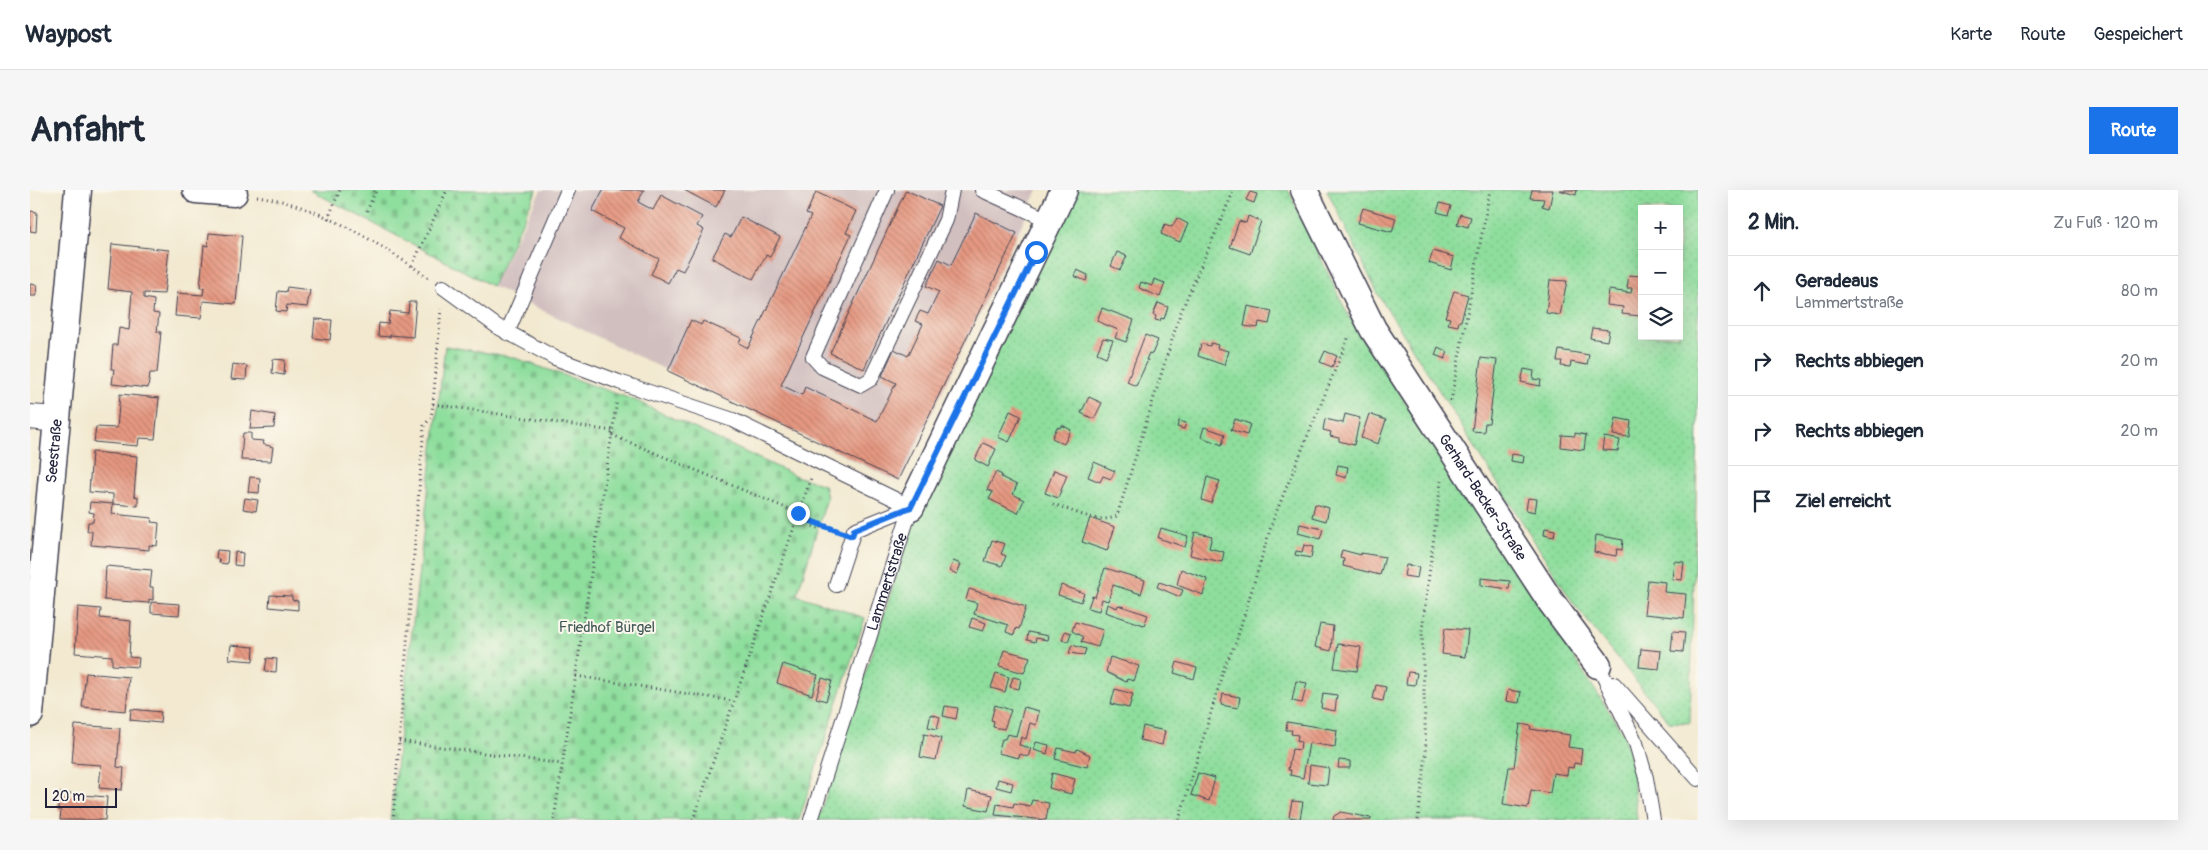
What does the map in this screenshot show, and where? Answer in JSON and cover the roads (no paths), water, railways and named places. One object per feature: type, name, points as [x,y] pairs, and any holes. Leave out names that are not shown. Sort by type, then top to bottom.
[{"type":"street","name":"Seestraße","points":[[30,714],[78,190]]},
{"type":"street","points":[[196,190],[234,193]]},
{"type":"street","name":"Lammertstraße","points":[[911,507],[1064,190]]},
{"type":"street","name":"Gerhard-Becker-Straße","points":[[1304,190],[1361,308],[1444,440],[1550,602],[1598,665]]},
{"type":"lane","points":[[507,333],[568,190]]},
{"type":"lane","points":[[887,190],[813,357],[822,367],[861,385],[871,379],[946,220],[952,190]]},
{"type":"lane","points":[[982,190],[1050,221]]},
{"type":"lane","points":[[442,287],[507,333],[555,358],[619,382],[733,420],[911,507]]},
{"type":"lane","points":[[30,412],[57,419]]},
{"type":"lane","points":[[30,422],[57,419]]},
{"type":"lane","points":[[836,585],[854,530],[911,507]]},
{"type":"lane","name":"Lammertstraße","points":[[811,820],[911,507]]},
{"type":"lane","points":[[1598,665],[1636,743],[1646,778],[1653,820]]},
{"type":"lane","name":"Gerhard-Becker-Straße","points":[[1598,665],[1698,779]]},
{"type":"park label","name":"Friedhof Bürgel","points":[[607,627]]}]
